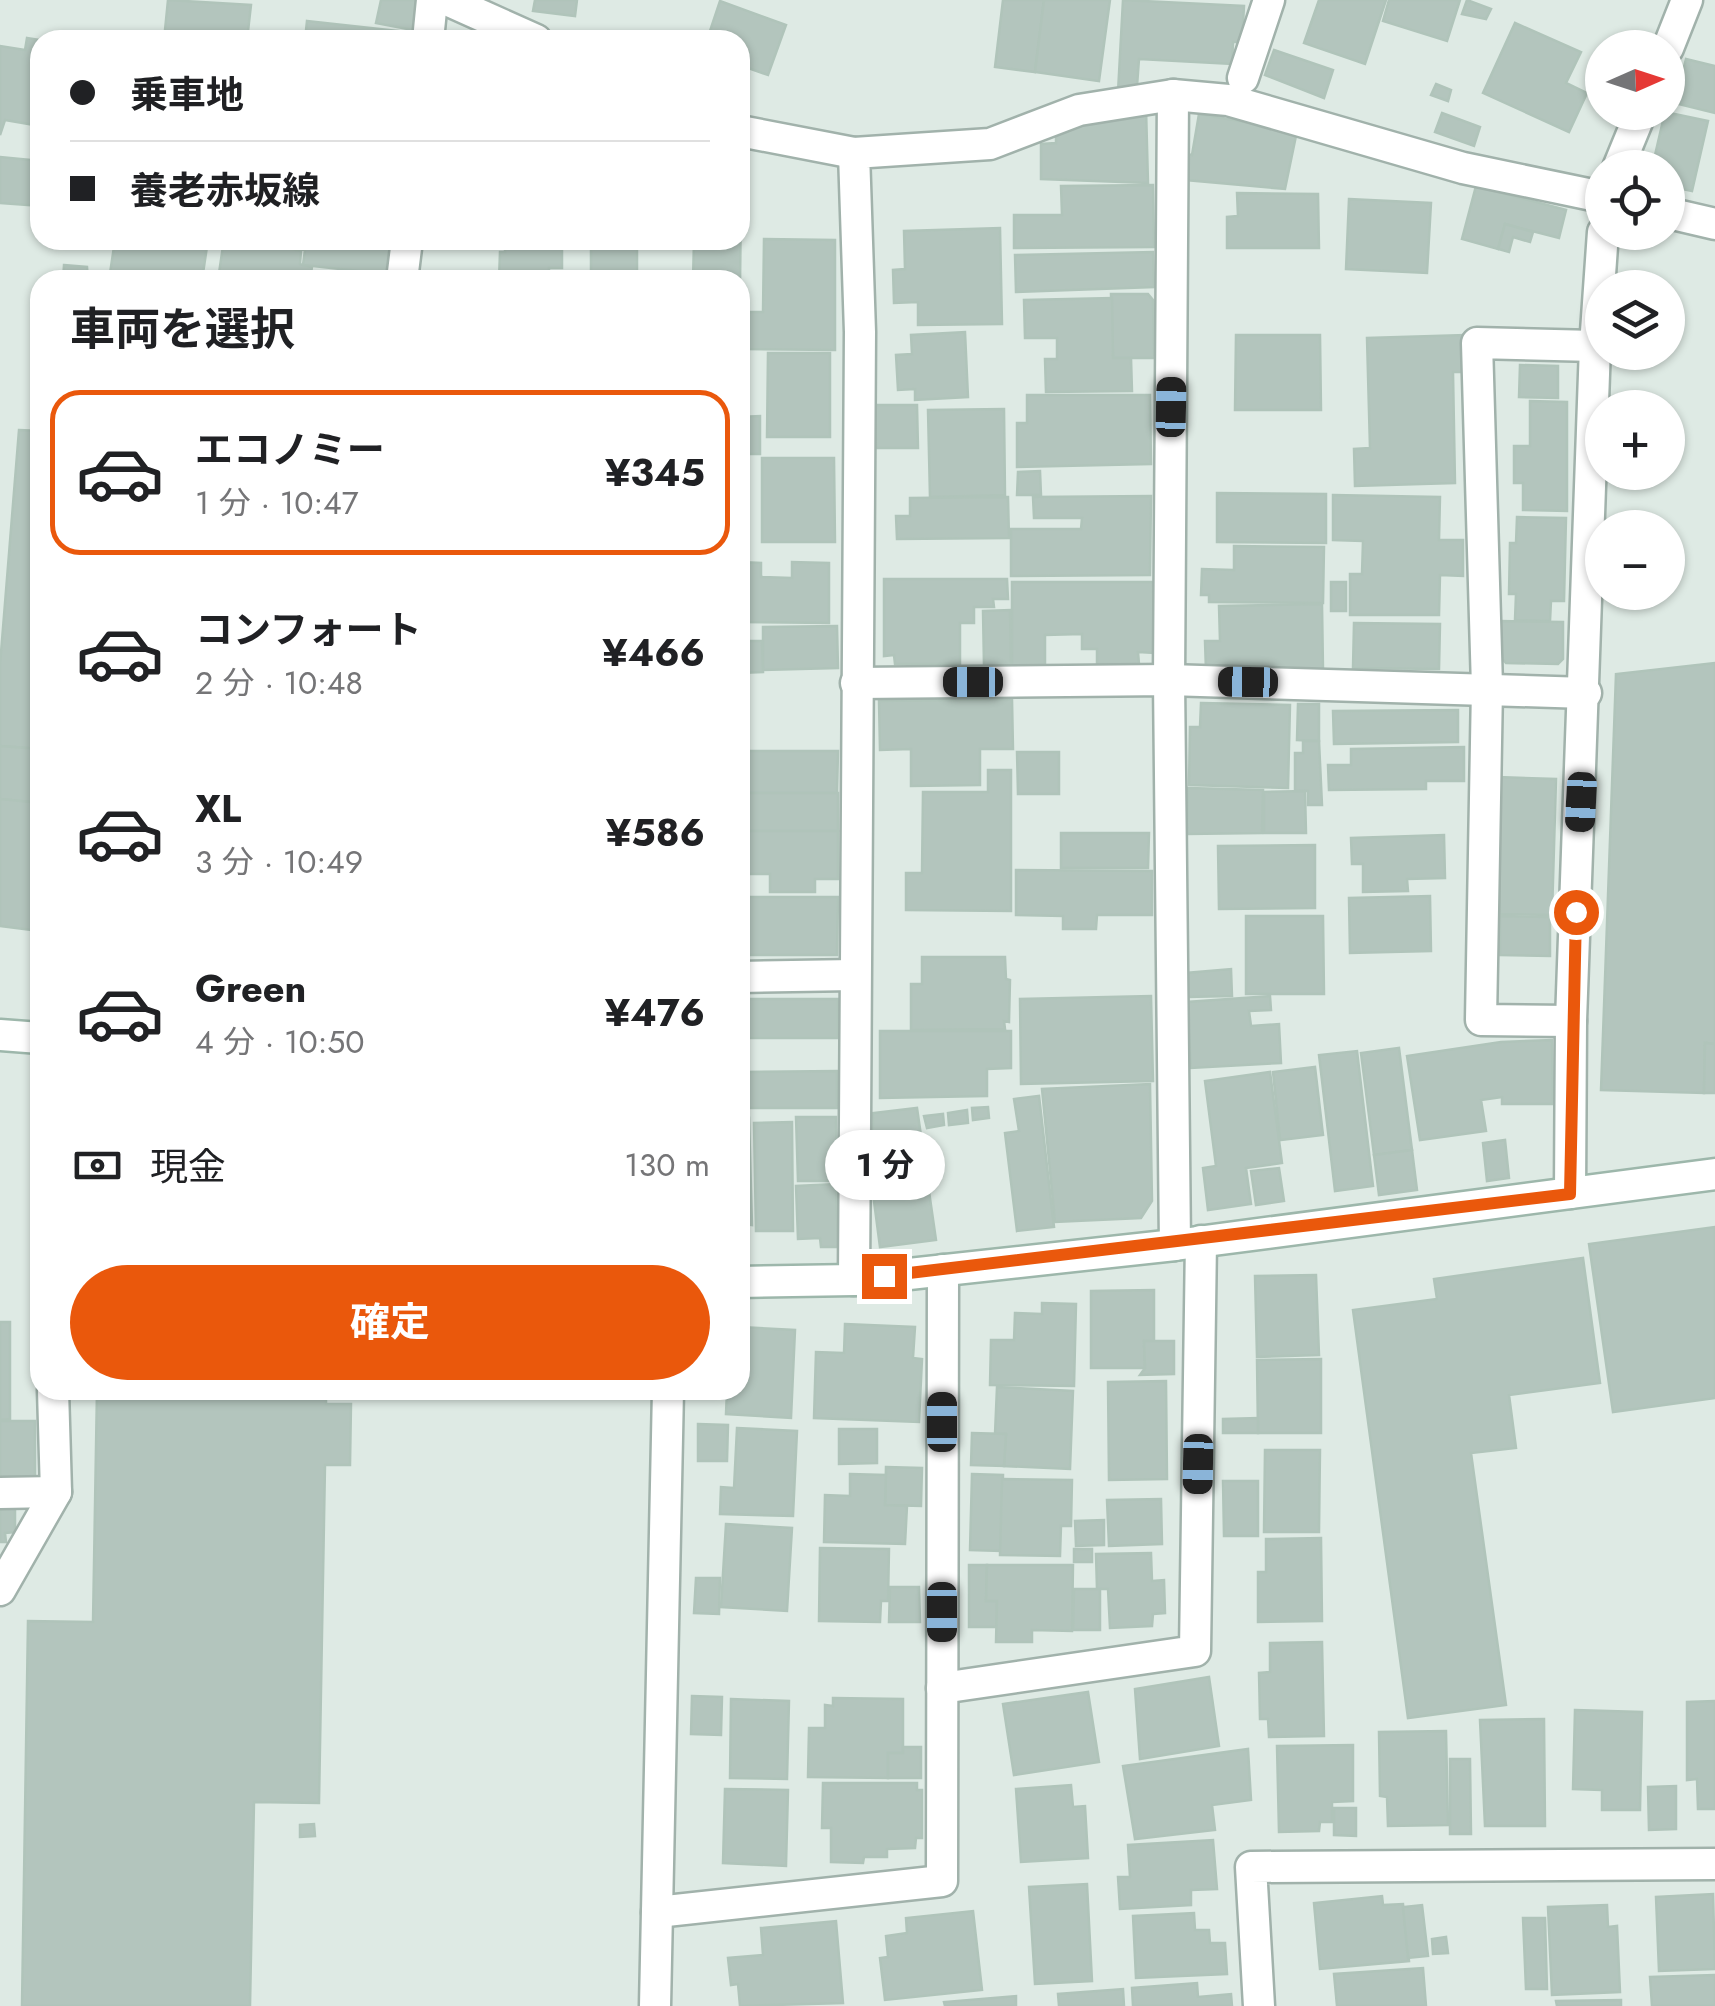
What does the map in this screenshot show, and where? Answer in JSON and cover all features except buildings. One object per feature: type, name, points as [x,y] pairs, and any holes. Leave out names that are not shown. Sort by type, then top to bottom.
[{"type":"street","points":[[429,30],[432,0]]},
{"type":"street","points":[[447,0],[514,30]]},
{"type":"street","points":[[1243,78],[1269,0]]},
{"type":"street","points":[[1675,30],[1687,0]]},
{"type":"street","points":[[942,1688],[1195,1651],[1188,1243],[1168,680],[1173,95]]},
{"type":"street","points":[[750,133],[854,153],[990,144],[1079,110],[1173,95],[1228,100],[1449,164],[1585,194]]},
{"type":"street","points":[[854,153],[860,332],[854,1280]]},
{"type":"street","points":[[1685,216],[1715,224]]},
{"type":"street","points":[[1571,1021],[1482,1020],[1487,687],[1477,343],[1585,346]]},
{"type":"street","points":[[1570,1194],[1571,1021],[1586,693],[1593,370]]},
{"type":"street","points":[[856,683],[1168,680],[1586,693]]},
{"type":"street","points":[[750,978],[854,975]]},
{"type":"street","points":[[0,1036],[30,1038]]},
{"type":"street","points":[[750,1282],[854,1280],[1188,1243],[1715,1174]]},
{"type":"street","points":[[656,1912],[942,1881],[943,1270]]},
{"type":"street","points":[[0,1590],[56,1492],[53,1400]]},
{"type":"street","points":[[656,2006],[668,1400]]},
{"type":"street","points":[[0,1493],[56,1492]]},
{"type":"street","points":[[1259,2006],[1251,1868],[1715,1864]]},
{"type":"route","points":[[884,1276],[1570,1194],[1576,912]]}]
